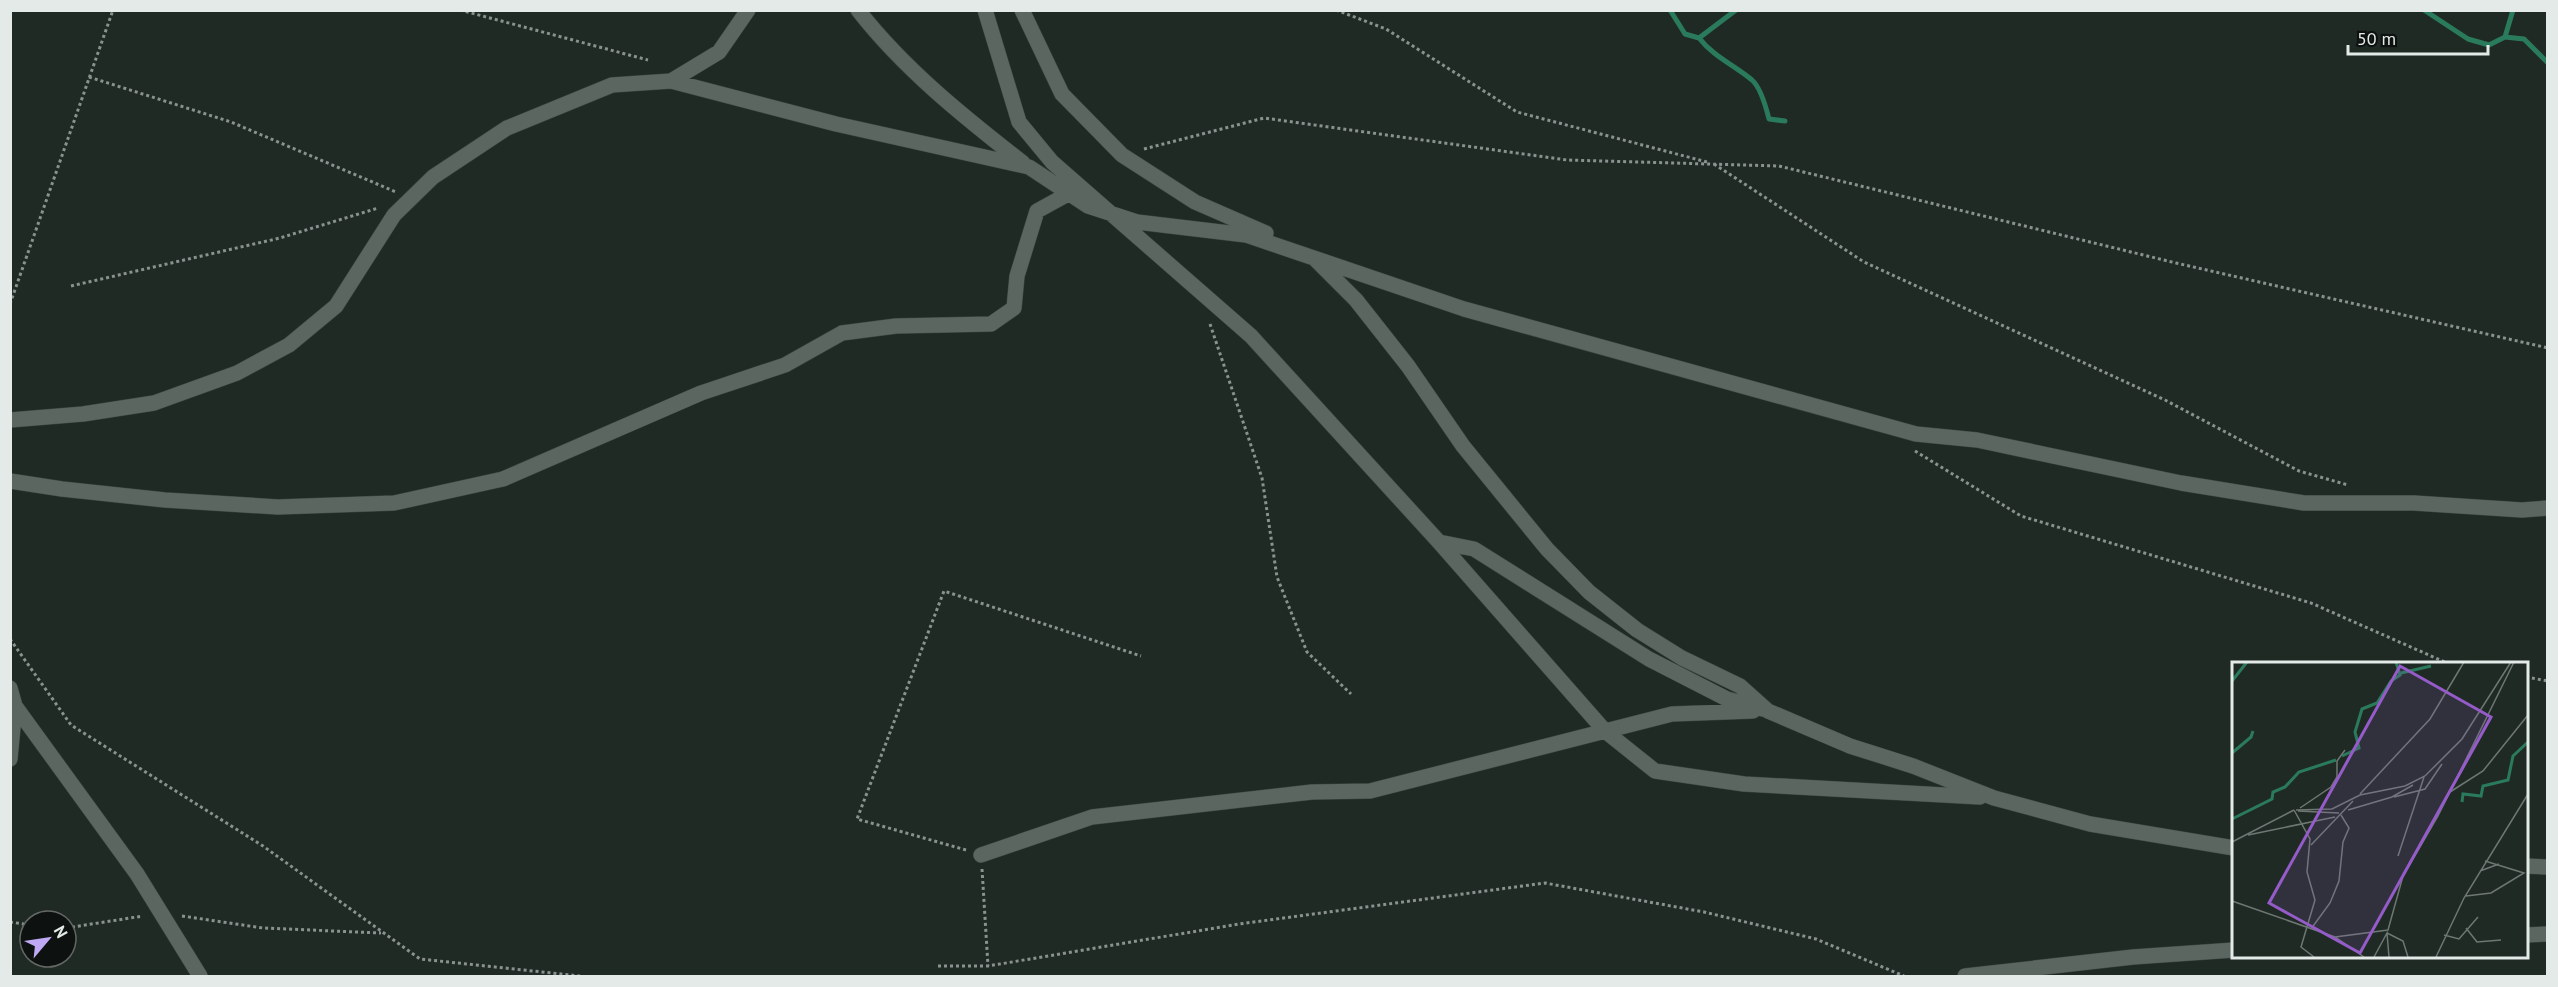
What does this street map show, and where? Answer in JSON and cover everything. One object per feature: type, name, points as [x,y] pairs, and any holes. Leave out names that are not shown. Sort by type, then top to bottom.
[{"type":"street","points":[[671,81],[718,52],[748,10]]},
{"type":"street","points":[[858,10],[881,41],[967,119],[1029,167],[1088,206],[1137,222],[1246,235],[1312,256],[1393,287],[1464,309],[1916,434],[1977,440],[2181,483],[2304,503],[2414,503],[2522,510],[2547,508]]},
{"type":"street","points":[[985,10],[1019,122],[1052,162],[1251,336],[1439,542],[1605,730],[1655,771],[1744,784],[1994,798]]},
{"type":"street","points":[[1022,10],[1062,94],[1122,154],[1195,202],[1281,239],[1312,256],[1356,300],[1408,366],[1463,446],[1547,549],[1589,592],[1637,630],[1682,658],[1740,686],[1768,711]]},
{"type":"street","points":[[10,420],[83,414],[154,403],[237,373],[289,345],[336,306],[394,215],[433,177],[507,128],[612,85],[671,81],[836,124],[1029,167]]},
{"type":"street","points":[[10,481],[165,500],[278,507],[394,503],[503,479],[701,393],[784,365],[842,333],[896,326],[991,324],[1014,308],[1017,276],[1037,211],[1068,194]]},
{"type":"street","points":[[1439,542],[1474,549],[1649,659],[1727,699],[1768,711],[1850,746],[1913,766],[1994,798],[2091,824],[2232,848]]},
{"type":"street","points":[[10,688],[15,706],[136,874],[200,976]]},
{"type":"street","points":[[10,759],[15,706]]},
{"type":"street","points":[[981,855],[1092,817],[1312,792],[1370,791],[1672,714],[1768,711]]},
{"type":"street","points":[[2528,866],[2547,867]]},
{"type":"street","points":[[2528,935],[2547,934]]},
{"type":"street","points":[[1965,976],[2133,957],[2232,950]]},
{"type":"path","points":[[10,304],[113,10]]},
{"type":"path","points":[[460,10],[648,60]]},
{"type":"path","points":[[1336,10],[1386,29],[1517,112],[1714,164],[1864,262],[2165,400],[2299,471],[2356,487]]},
{"type":"path","points":[[89,77],[231,122],[411,198]]},
{"type":"path","points":[[1122,154],[1264,118],[1567,160],[1779,166],[2176,263],[2547,348]]},
{"type":"path","points":[[71,286],[280,238],[379,208]]},
{"type":"path","points":[[1209,322],[1262,478],[1277,577],[1307,652],[1350,694]]},
{"type":"path","points":[[1906,446],[2021,516],[2311,603],[2445,662]]},
{"type":"path","points":[[988,966],[981,855],[857,819],[944,591],[1141,656]]},
{"type":"path","points":[[10,639],[71,725],[263,846],[420,959],[580,976]]},
{"type":"path","points":[[2528,677],[2547,681]]},
{"type":"path","points":[[939,966],[988,966],[1239,924],[1545,883],[1704,912],[1816,939],[1904,976]]},
{"type":"path","points":[[78,926],[161,913],[263,928],[383,933]]},
{"type":"waterway","points":[[1670,10],[1685,34],[1699,38],[1736,10]]},
{"type":"waterway","points":[[2424,10],[2468,39],[2489,45],[2505,37],[2513,10]]},
{"type":"waterway","points":[[2505,37],[2524,39],[2548,63]]},
{"type":"waterway","points":[[1699,38],[1711,50],[1755,83],[1763,98],[1769,119],[1785,121]]}]
